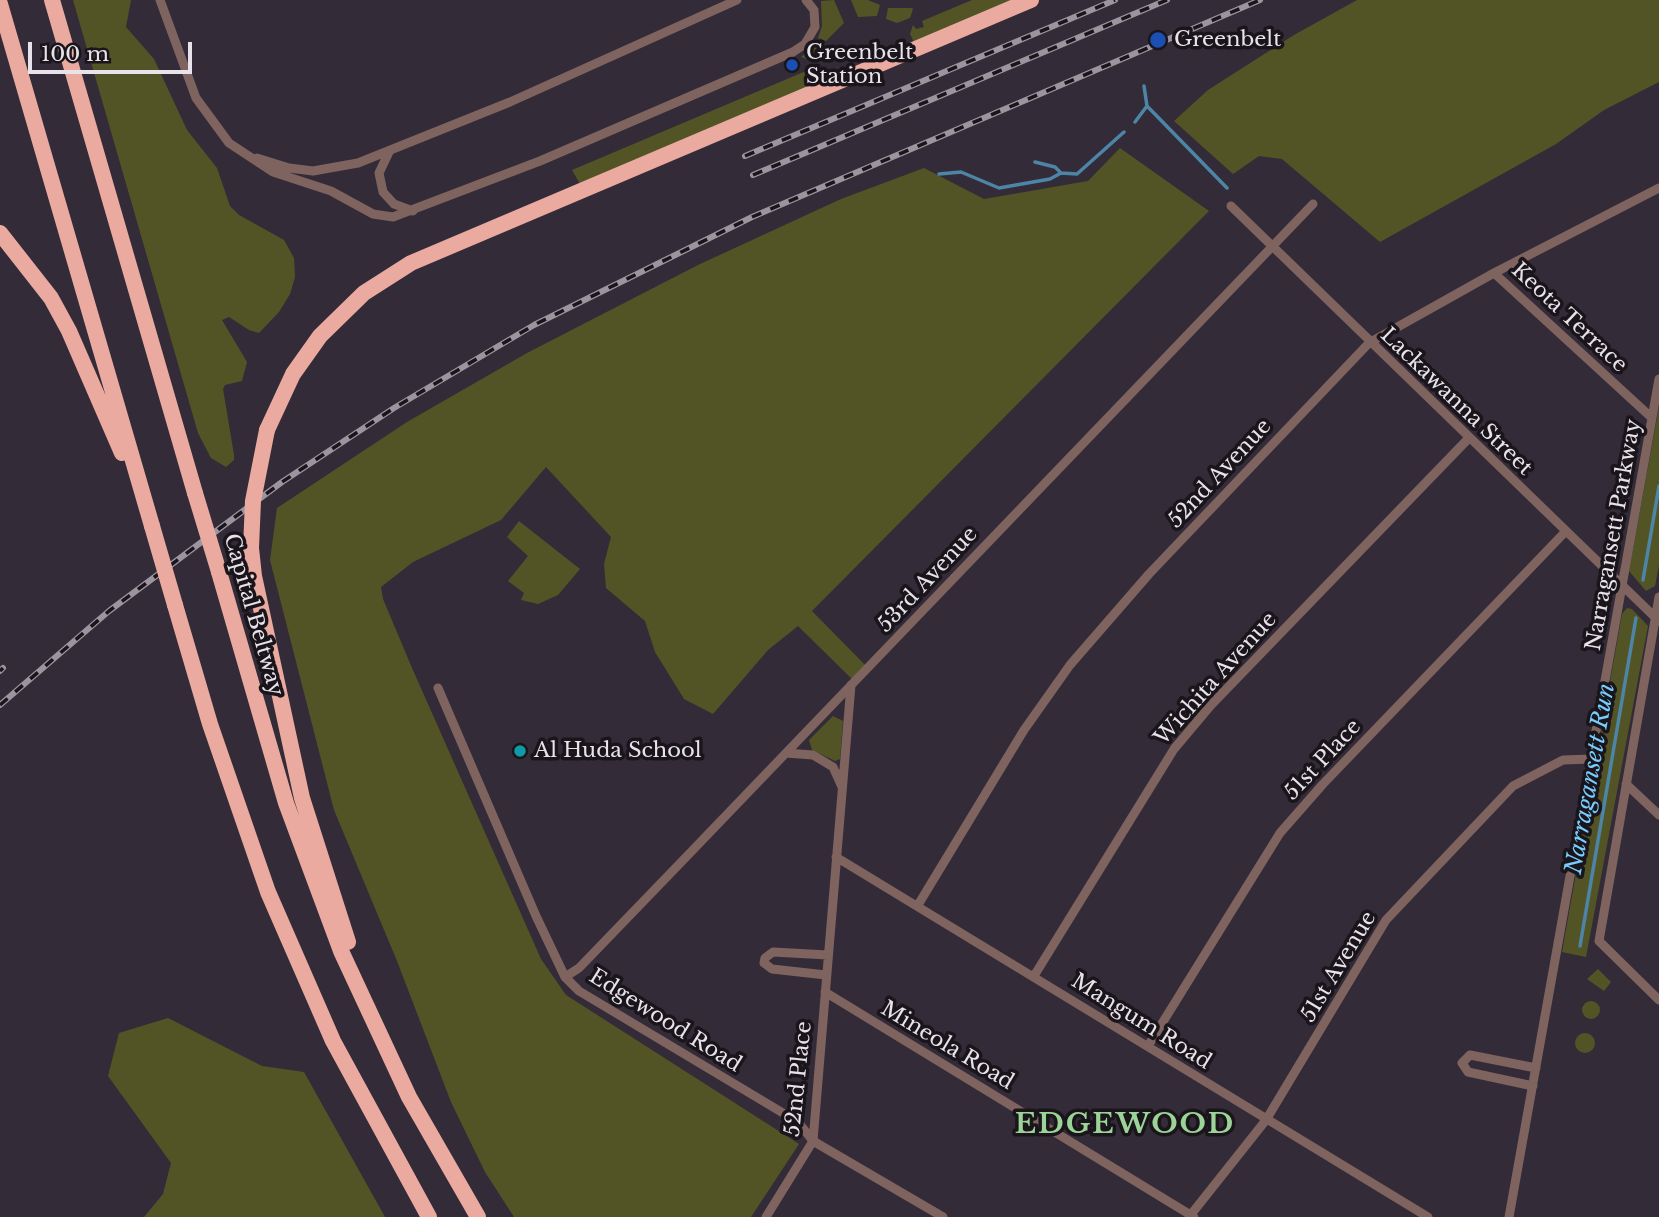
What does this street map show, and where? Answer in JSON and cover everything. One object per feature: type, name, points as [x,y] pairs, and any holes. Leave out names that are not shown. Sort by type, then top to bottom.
[{"type":"highway","name":"Capital Beltway","points":[[52,0],[286,803],[311,875],[341,951],[409,1097],[478,1217]]},
{"type":"highway","points":[[385,1046],[341,922],[302,798],[251,548],[253,500],[267,430],[293,374],[339,315],[386,277],[411,263],[1031,0]]},
{"type":"highway","points":[[0,4],[175,605],[222,760],[268,892],[333,1041],[429,1217]]},
{"type":"highway","points":[[0,233],[51,298],[69,331],[152,526]]},
{"type":"street","points":[[160,0],[204,113],[229,142],[273,172],[331,191],[373,214],[393,217],[414,211],[793,52],[805,44],[815,27],[814,10],[806,0]]},
{"type":"street","points":[[245,155],[289,168],[313,171],[346,167],[510,102],[737,0]]},
{"type":"street","points":[[390,150],[379,173],[383,192],[394,204],[414,211]]},
{"type":"street","name":"52nd Avenue","points":[[918,905],[1024,730],[1070,665],[1149,574],[1369,343],[1494,272],[1659,188]]},
{"type":"street","name":"53rd Avenue","points":[[565,977],[579,968],[1313,204]]},
{"type":"street","name":"Lackawanna Street","points":[[1231,206],[1657,620]]},
{"type":"street","name":"Keota Terrace","points":[[1494,272],[1652,418]]},
{"type":"street","name":"Narragansett Parkway","points":[[1509,1217],[1659,379]]},
{"type":"street","name":"Wichita Avenue","points":[[1034,976],[1174,749],[1211,705],[1468,439]]},
{"type":"street","name":"51st Place","points":[[1148,1046],[1288,824],[1566,531]]},
{"type":"street","points":[[1659,597],[1599,941],[1659,1000]]},
{"type":"street","name":"52nd Place","points":[[766,1217],[814,1141],[851,685]]},
{"type":"street","name":"Edgewood Road","points":[[438,688],[565,977],[579,990],[798,1122],[814,1141],[943,1217]]},
{"type":"street","points":[[786,753],[813,755],[833,767],[843,788]]},
{"type":"street","name":"51st Avenue","points":[[1191,1216],[1266,1119],[1386,920],[1513,786],[1563,760],[1592,759]]},
{"type":"street","points":[[1626,783],[1659,815]]},
{"type":"street","name":"Mangum Road","points":[[836,857],[1428,1217]]},
{"type":"street","points":[[826,975],[772,969],[764,963],[765,958],[773,952],[828,955]]},
{"type":"street","name":"Mineola Road","points":[[825,992],[1191,1216]]},
{"type":"street","points":[[1533,1086],[1468,1072],[1462,1063],[1470,1055],[1536,1068]]},
{"type":"shaded area","points":[[73,0],[131,0],[126,27],[154,59],[187,130],[217,168],[230,206],[239,215],[284,240],[294,258],[295,277],[290,294],[279,312],[259,333],[229,317],[222,320],[247,362],[242,381],[225,385],[223,389],[234,455],[234,460],[226,467],[211,458],[198,433]]},
{"type":"shaded area","points":[[834,0],[844,23],[826,41],[818,38],[822,26],[821,1]]},
{"type":"shaded area","points":[[851,0],[868,0],[880,5],[877,16],[858,17]]},
{"type":"shaded area","points":[[972,0],[1011,0],[914,42],[910,34],[913,25],[916,29],[924,27],[922,21]]},
{"type":"shaded area","points":[[1357,0],[1659,0],[1659,82],[1604,110],[1556,144],[1380,242],[1282,159],[1259,156],[1233,174],[1174,121],[1208,90],[1294,35]]},
{"type":"shaded area","points":[[888,8],[913,9],[910,18],[897,23],[886,19]]},
{"type":"shaded area","points":[[818,41],[826,45],[822,54],[809,60],[801,57]]},
{"type":"shaded area","points":[[813,68],[833,77],[580,184],[572,170]]},
{"type":"shaded area","points":[[1120,148],[1209,211],[812,611],[868,668],[855,682],[798,626],[768,650],[713,714],[684,699],[655,652],[645,621],[606,588],[604,564],[611,537],[546,467],[501,520],[413,562],[381,587],[383,599],[412,668],[541,959],[566,995],[799,1144],[751,1217],[514,1217],[485,1172],[451,1102],[397,961],[334,810],[270,560],[277,508],[407,422],[527,353],[698,265],[841,199],[924,168],[984,199],[1088,181]]},
{"type":"shaded area","points":[[1659,407],[1659,565],[1655,586],[1646,591],[1629,571]]},
{"type":"shaded area","points":[[519,521],[580,569],[558,595],[538,604],[521,600],[524,593],[508,581],[528,556],[507,537]]},
{"type":"shaded area","points":[[1627,608],[1632,609],[1648,626],[1586,957],[1562,952],[1622,614]]},
{"type":"shaded area","points":[[833,716],[843,721],[840,759],[835,761],[812,750],[809,740]]},
{"type":"shaded area","points":[[1598,969],[1611,982],[1604,991],[1587,979]]},
{"type":"shaded area","points":[[1591,1001],[1597,1004],[1600,1010],[1597,1016],[1591,1019],[1585,1016],[1582,1010],[1585,1004]]},
{"type":"shaded area","points":[[168,1018],[262,1066],[304,1072],[385,1217],[144,1217],[163,1194],[171,1163],[108,1076],[119,1033]]},
{"type":"shaded area","points":[[1585,1033],[1592,1036],[1595,1043],[1592,1050],[1585,1053],[1578,1050],[1575,1043],[1578,1036]]},
{"type":"waterway","points":[[1135,122],[1147,106],[1144,86]]},
{"type":"waterway","points":[[1147,106],[1227,188]]},
{"type":"waterway","points":[[939,174],[961,172],[999,188],[1050,179],[1061,173],[1077,174],[1124,132]]},
{"type":"waterway","points":[[1035,162],[1055,167],[1061,173]]},
{"type":"waterway","name":"Narragansett Run","points":[[1643,580],[1659,486]]},
{"type":"waterway","name":"Narragansett Run","points":[[1580,946],[1636,618]]},
{"type":"railway","points":[[745,156],[1115,0]]},
{"type":"railway","points":[[753,175],[1167,0]]},
{"type":"railway","points":[[0,705],[109,611],[282,482],[394,408],[534,325],[752,217],[1260,0]]},
{"type":"railway","points":[[0,671],[3,668]]},
{"type":"place","name":"Greenbelt","points":[[1158,40]]},
{"type":"place","name":"Greenbelt Station","points":[[792,65]]},
{"type":"place","name":"Al Huda School","points":[[520,751]]},
{"type":"district","name":"EDGEWOOD","points":[[1125,1125]]}]
